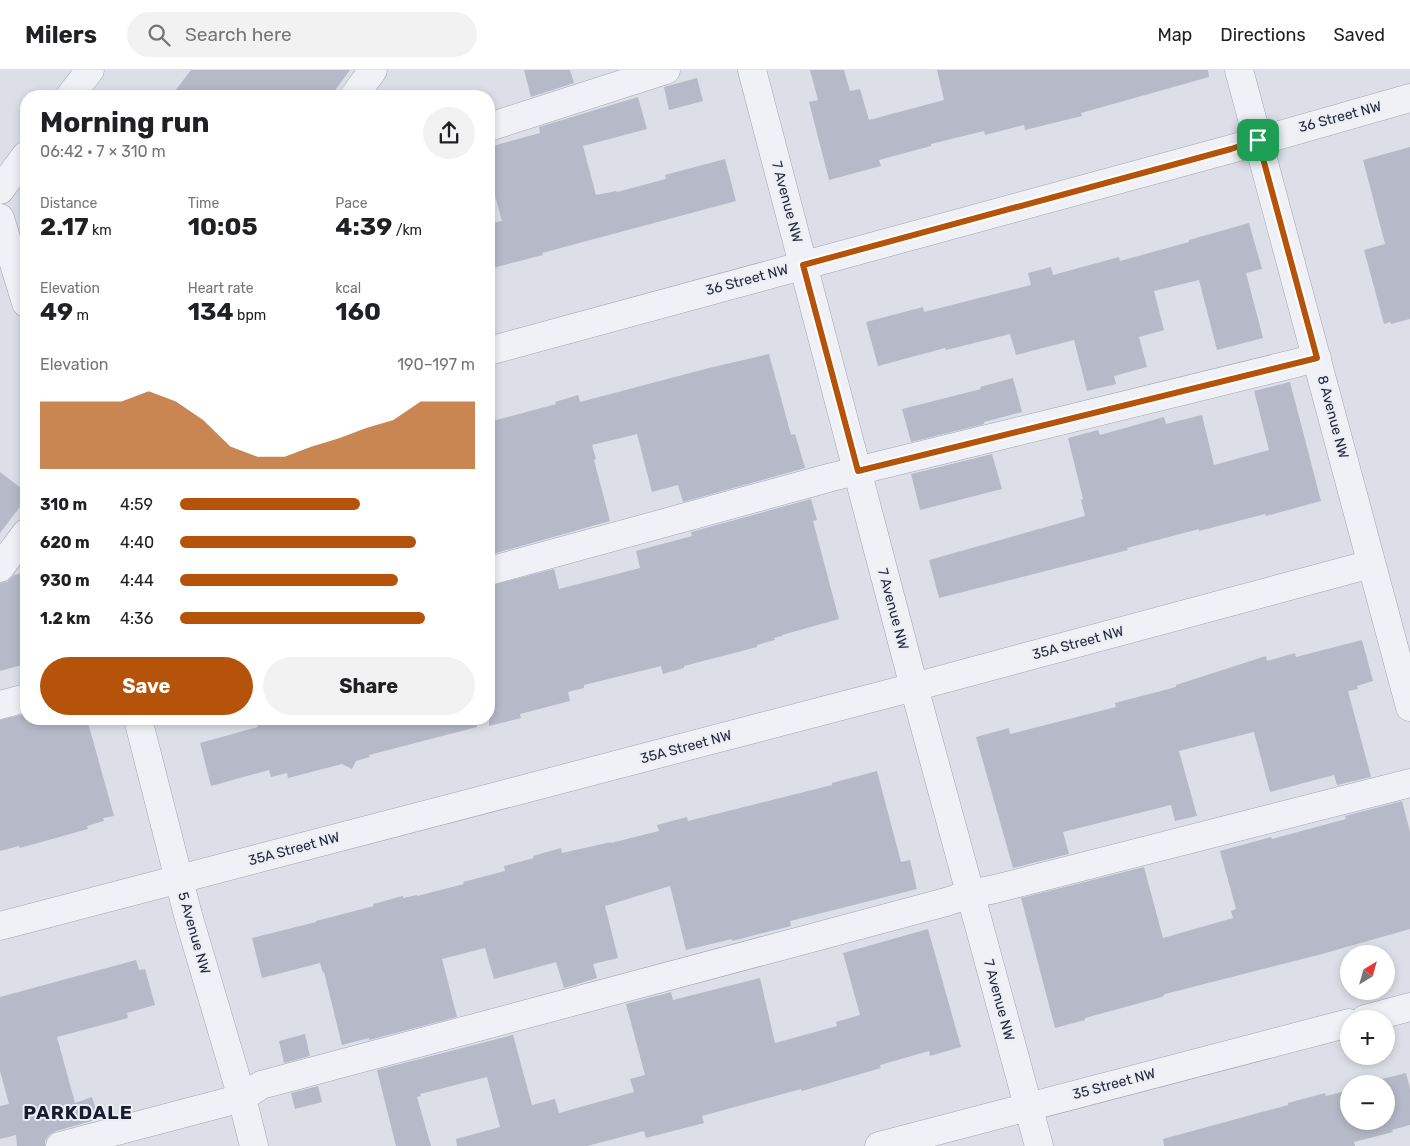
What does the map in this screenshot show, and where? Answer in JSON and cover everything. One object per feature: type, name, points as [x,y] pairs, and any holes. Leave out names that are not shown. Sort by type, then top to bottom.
[{"type":"street","points":[[75,90],[90,70]]},
{"type":"street","points":[[358,90],[373,70]]},
{"type":"street","points":[[495,124],[666,70]]},
{"type":"street","name":"7 Avenue NW","points":[[752,70],[914,687],[1039,1146]]},
{"type":"street","name":"8 Avenue NW","points":[[1239,70],[1410,707]]},
{"type":"street","name":"36 Street NW","points":[[495,349],[1231,149],[1410,98]]},
{"type":"street","points":[[0,190],[20,163]]},
{"type":"street","points":[[0,218],[20,283]]},
{"type":"street","points":[[495,569],[858,471],[1317,358]]},
{"type":"street","points":[[0,568],[20,541]]},
{"type":"street","name":"35A Street NW","points":[[0,926],[914,687],[1371,564]]},
{"type":"street","points":[[0,705],[20,700]]},
{"type":"street","name":"5 Avenue NW","points":[[140,725],[178,879],[242,1098],[254,1146]]},
{"type":"street","points":[[60,1146],[242,1098],[261,1085],[970,894],[1004,887],[1410,783]]},
{"type":"street","points":[[1395,1011],[1410,1007]]},
{"type":"street","name":"35 Street NW","points":[[879,1146],[1340,1025]]},
{"type":"building","points":[[191,70],[350,70],[335,90],[176,90]]},
{"type":"building","points":[[524,70],[570,70],[574,83],[531,97]]},
{"type":"building","points":[[810,70],[844,70],[850,91],[860,89],[869,120],[944,100],[937,70],[1208,70],[1209,77],[1081,113],[1082,116],[1025,130],[1024,125],[985,135],[984,131],[931,144],[931,146],[879,160],[881,166],[829,180],[809,102],[818,100]]},
{"type":"building","points":[[697,78],[703,101],[669,110],[664,87]]},
{"type":"building","points":[[638,97],[647,129],[583,146],[596,195],[617,192],[666,179],[665,175],[725,159],[736,201],[495,267],[495,223],[502,221],[495,196],[495,145],[540,133],[539,127]]},
{"type":"building","points":[[1410,147],[1410,319],[1384,324],[1364,250],[1385,244],[1363,160]]},
{"type":"building","points":[[1249,223],[1262,269],[1246,273],[1263,338],[1217,350],[1199,280],[1154,291],[1164,330],[1139,337],[1147,367],[1114,376],[1116,384],[1087,391],[1074,340],[1016,355],[1010,334],[946,350],[945,348],[878,366],[866,322],[923,307],[924,312],[1031,285],[1028,273],[1051,267],[1053,275],[1119,257],[1120,261]]},
{"type":"building","points":[[769,354],[791,435],[795,434],[805,468],[683,502],[678,485],[652,492],[637,434],[592,445],[596,459],[594,460],[610,521],[495,553],[495,420],[556,404],[555,402],[578,395],[580,402]]},
{"type":"building","points":[[1013,378],[1022,412],[984,422],[984,424],[911,442],[902,409],[981,389],[980,387]]},
{"type":"building","points":[[1290,382],[1321,501],[1266,516],[1265,514],[1199,531],[1199,529],[1127,548],[1128,550],[939,598],[929,560],[1085,516],[1081,500],[1083,499],[1068,438],[1098,430],[1100,435],[1164,417],[1166,424],[1202,415],[1214,465],[1269,450],[1254,391]]},
{"type":"building","points":[[992,454],[1002,489],[920,510],[911,474]]},
{"type":"building","points":[[0,472],[20,487],[20,507],[0,533]]},
{"type":"building","points":[[811,499],[817,520],[813,521],[839,619],[782,635],[774,638],[775,640],[757,645],[757,647],[684,666],[684,668],[663,674],[661,666],[584,685],[584,688],[568,692],[570,701],[520,714],[521,718],[495,724],[495,584],[554,569],[559,589],[640,568],[636,551],[692,536],[691,532]]},
{"type":"building","points":[[20,574],[20,666],[0,671],[0,583],[7,582],[14,575]]},
{"type":"building","points":[[1362,640],[1373,681],[1357,686],[1358,689],[1348,691],[1371,777],[1337,785],[1334,775],[1270,792],[1254,732],[1179,751],[1197,816],[1175,821],[1171,805],[1063,832],[1069,854],[1013,868],[976,737],[1009,728],[1010,734],[1116,707],[1115,703],[1176,687],[1176,685],[1266,656],[1267,661],[1295,653],[1296,657]]},
{"type":"building","points":[[20,715],[20,725],[89,725],[114,816],[103,818],[104,821],[87,826],[88,829],[20,848],[19,846],[0,851],[0,720]]},
{"type":"building","points":[[258,725],[477,725],[477,727],[369,755],[370,757],[356,761],[352,769],[342,764],[288,778],[287,773],[271,777],[269,770],[211,786],[200,743],[258,727]]},
{"type":"building","points":[[877,771],[901,862],[910,860],[917,889],[790,921],[791,926],[686,950],[670,886],[605,906],[618,958],[593,964],[597,978],[564,988],[556,962],[494,979],[485,948],[442,959],[457,1017],[369,1040],[369,1038],[342,1045],[324,972],[320,963],[262,978],[252,938],[374,906],[373,904],[403,896],[403,898],[417,896],[464,884],[463,882],[505,871],[504,866],[561,848],[562,853],[611,843],[659,831],[657,825],[687,817],[688,821],[832,785],[832,783]]},
{"type":"building","points":[[1402,801],[1410,832],[1410,929],[1354,945],[1340,945],[1340,949],[1165,994],[1162,997],[1055,1028],[1021,898],[1144,867],[1163,938],[1233,918],[1231,911],[1236,909],[1220,851],[1346,819],[1345,816]]},
{"type":"building","points":[[928,929],[961,1047],[930,1056],[929,1051],[880,1065],[881,1068],[802,1091],[801,1089],[702,1116],[704,1123],[646,1138],[644,1131],[587,1146],[457,1146],[456,1139],[500,1127],[487,1077],[420,1094],[421,1096],[417,1097],[431,1146],[396,1146],[377,1070],[513,1035],[532,1105],[555,1099],[559,1113],[634,1092],[630,1079],[645,1075],[626,1004],[671,992],[673,1000],[760,978],[775,1043],[837,1026],[836,1022],[860,1015],[843,953]]},
{"type":"building","points":[[136,960],[139,970],[145,969],[155,1005],[127,1013],[128,1018],[57,1037],[75,1103],[92,1097],[99,1119],[56,1131],[49,1135],[45,1141],[45,1146],[17,1146],[16,1135],[0,1139],[0,1106],[9,1104],[0,1071],[0,997]]},
{"type":"building","points":[[305,1034],[310,1056],[284,1063],[279,1041]]},
{"type":"building","points":[[1406,1073],[1410,1089],[1410,1125],[1395,1129],[1395,1076]]},
{"type":"building","points":[[318,1086],[322,1102],[295,1109],[291,1093]]},
{"type":"building","points":[[1340,1092],[1340,1130],[1392,1130],[1393,1132],[1354,1142],[1355,1146],[1164,1146],[1163,1139],[1325,1093],[1326,1096]]},
{"type":"district","name":"PARKDALE","points":[[78,1112]]},
{"type":"route","points":[[1258,140],[1317,358],[858,471],[803,265],[1231,149],[1258,140]]}]
